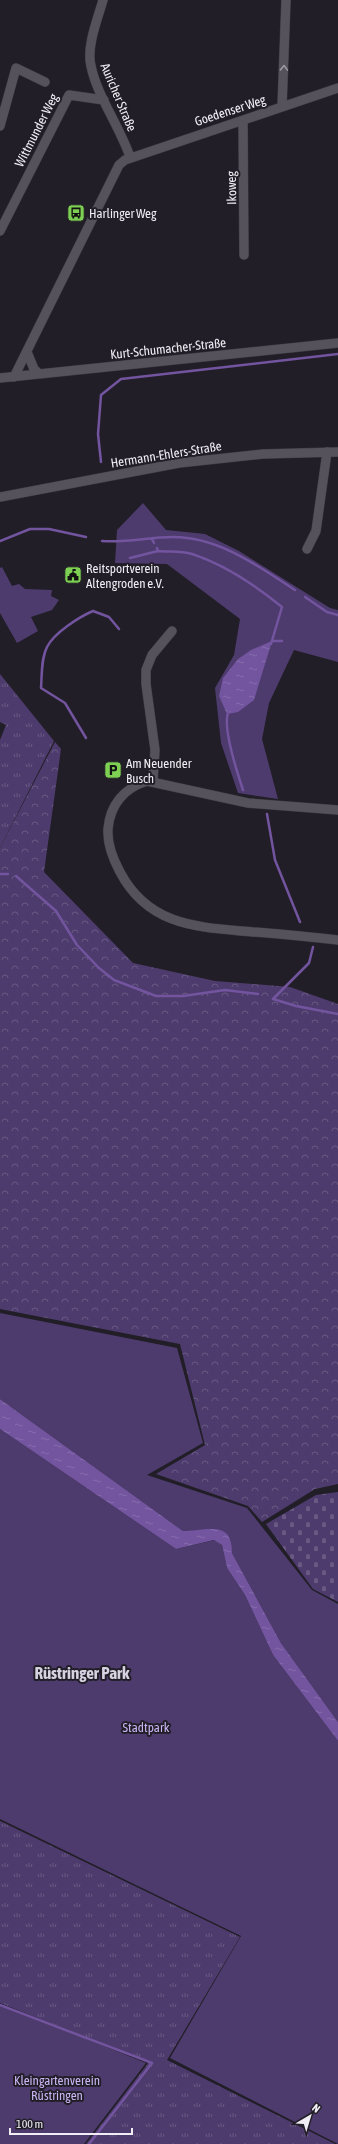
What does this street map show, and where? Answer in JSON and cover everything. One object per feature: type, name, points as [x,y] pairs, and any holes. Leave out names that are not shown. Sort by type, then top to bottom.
[{"type":"street","name":"Auricher Straße","points":[[103,0],[94,30],[90,65],[130,157]]},
{"type":"street","points":[[282,107],[286,0]]},
{"type":"street","points":[[0,126],[16,68],[45,82]]},
{"type":"street","name":"Goedenser Weg","points":[[130,157],[338,88]]},
{"type":"street","name":"Wittmunder Weg","points":[[0,231],[69,95],[104,100]]},
{"type":"street","name":"Ikoweg","points":[[243,120],[244,255]]},
{"type":"street","points":[[14,377],[28,352],[119,166],[130,157]]},
{"type":"street","name":"Kurt-Schumacher-Straße","points":[[0,378],[338,343]]},
{"type":"street","points":[[28,352],[34,368],[39,374]]},
{"type":"street","points":[[308,549],[316,531],[327,452]]},
{"type":"street","name":"Hermann-Ehlers-Straße","points":[[0,497],[185,462],[263,454],[338,452]]},
{"type":"street","points":[[153,781],[155,750],[146,684],[146,670],[152,655],[172,631]]},
{"type":"street","points":[[338,810],[248,803],[153,781],[139,783],[123,794],[115,803],[110,813],[107,838],[116,865],[129,886],[142,902],[155,911],[185,924],[338,940]]},
{"type":"green space","points":[[143,503],[166,530],[205,534],[239,551],[330,608],[338,610],[338,662],[294,650],[269,703],[262,739],[278,799],[238,793],[221,743],[215,688],[234,655],[240,619],[167,564],[115,563],[117,530]]},
{"type":"green space","points":[[2,567],[12,586],[19,584],[25,589],[52,590],[51,596],[59,600],[52,610],[31,617],[38,631],[17,643],[0,613],[0,568]]},
{"type":"green space","points":[[0,674],[54,741],[0,848],[0,740],[6,725],[0,722]]},
{"type":"green space","points":[[55,742],[61,749],[44,872],[133,963],[215,981],[290,987],[338,1004],[338,1484],[315,1489],[262,1522],[248,1506],[156,1474],[205,1445],[180,1344],[0,1309],[0,848]]},
{"type":"green space","points":[[0,1313],[177,1348],[203,1443],[147,1475],[247,1508],[312,1590],[338,1604],[338,1722],[281,1643],[232,1553],[229,1537],[183,1531],[0,1399]]},
{"type":"green space","name":"Stadtpark","points":[[0,1429],[176,1549],[215,1540],[222,1545],[227,1568],[245,1595],[273,1655],[338,1741],[338,2144],[170,2058],[241,1936],[0,1819]]},
{"type":"green space","points":[[338,1492],[338,1602],[313,1589],[266,1524],[316,1495]]},
{"type":"green space","points":[[0,1821],[240,1937],[167,2060],[335,2144],[86,2144],[149,2062],[0,2003]]},
{"type":"green space","name":"Kleingartenverein Rüstringen","points":[[0,2004],[146,2063],[84,2144],[0,2144]]},
{"type":"water","points":[[272,641],[254,700],[238,712],[227,714],[219,696],[223,678],[238,659],[251,650]]},
{"type":"water","points":[[0,1399],[183,1531],[215,1529],[226,1533],[230,1540],[232,1553],[281,1643],[338,1722],[338,1741],[273,1655],[245,1595],[227,1568],[222,1545],[214,1540],[176,1549],[0,1429]]},
{"type":"waterway","points":[[101,462],[98,434],[101,395],[121,379],[338,354]]},
{"type":"waterway","points":[[0,541],[30,529],[49,529],[86,537]]},
{"type":"waterway","points":[[102,541],[173,537],[190,538],[206,542],[237,554],[295,590]]},
{"type":"waterway","points":[[152,539],[154,543]]},
{"type":"waterway","points":[[157,548],[158,551],[192,554],[217,564],[251,583],[282,607],[271,644]]},
{"type":"waterway","points":[[130,558],[158,551]]},
{"type":"waterway","points":[[305,597],[327,612],[338,615]]},
{"type":"waterway","points":[[86,738],[65,703],[41,688],[42,667],[45,652],[55,636],[74,621],[93,611],[109,617],[119,629]]},
{"type":"waterway","points":[[272,641],[282,641]]},
{"type":"waterway","points":[[229,711],[227,727],[234,762],[243,790]]},
{"type":"waterway","points":[[267,814],[275,860],[300,922]]},
{"type":"waterway","points":[[0,874],[8,874]]},
{"type":"waterway","points":[[16,876],[56,911],[77,945],[99,968],[114,980],[156,996],[183,996],[225,990],[258,994]]},
{"type":"waterway","points":[[313,947],[309,963],[273,999],[296,1006],[338,1014]]},
{"type":"waterway","points":[[0,2005],[152,2063],[89,2144]]},
{"type":"place","name":"Harlinger Weg","points":[[76,213]]},
{"type":"place","name":"Reitsportverein Altengroden e.V.","points":[[73,575]]},
{"type":"place","name":"Am Neuender Busch","points":[[113,770]]},
{"type":"district","name":"Rüstringer Park","points":[[82,1673]]}]
